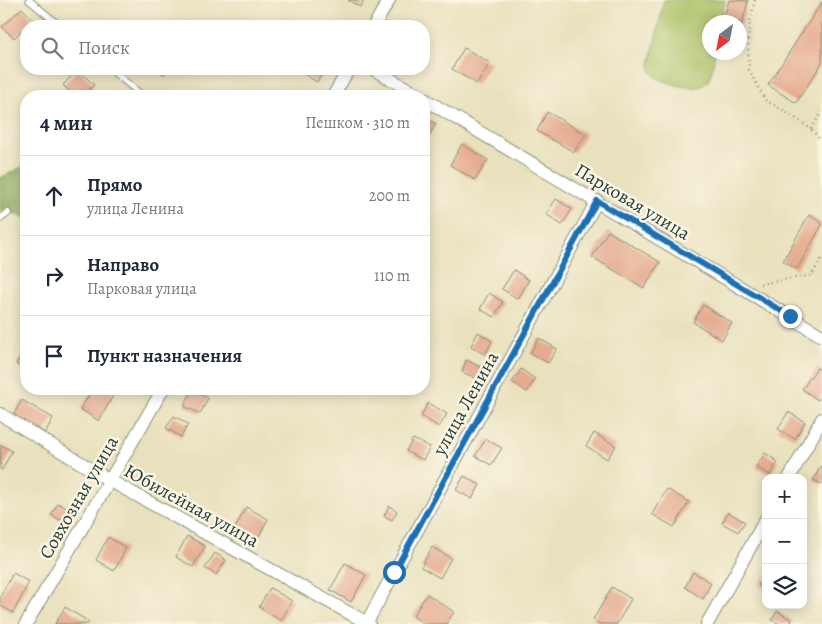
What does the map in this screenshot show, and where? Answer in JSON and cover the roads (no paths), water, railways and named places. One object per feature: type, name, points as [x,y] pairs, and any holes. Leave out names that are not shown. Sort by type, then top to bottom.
[{"type":"street","points":[[377,20],[389,0]]},
{"type":"street","points":[[337,90],[345,75]]},
{"type":"street","points":[[383,75],[410,90]]},
{"type":"street","name":"Парковая улица","points":[[430,103],[822,336]]},
{"type":"street","name":"улица Ленина","points":[[367,624],[597,201]]},
{"type":"street","name":"Совхозная улица","points":[[26,624],[159,395]]},
{"type":"street","name":"Юбилейная улица","points":[[0,414],[109,480],[367,624]]},
{"type":"street","points":[[791,474],[822,419]]},
{"type":"street","points":[[706,624],[762,526]]},
{"type":"lane","points":[[28,0],[53,20]]},
{"type":"lane","points":[[117,75],[136,90]]},
{"type":"lane","points":[[0,219],[8,213]]}]
